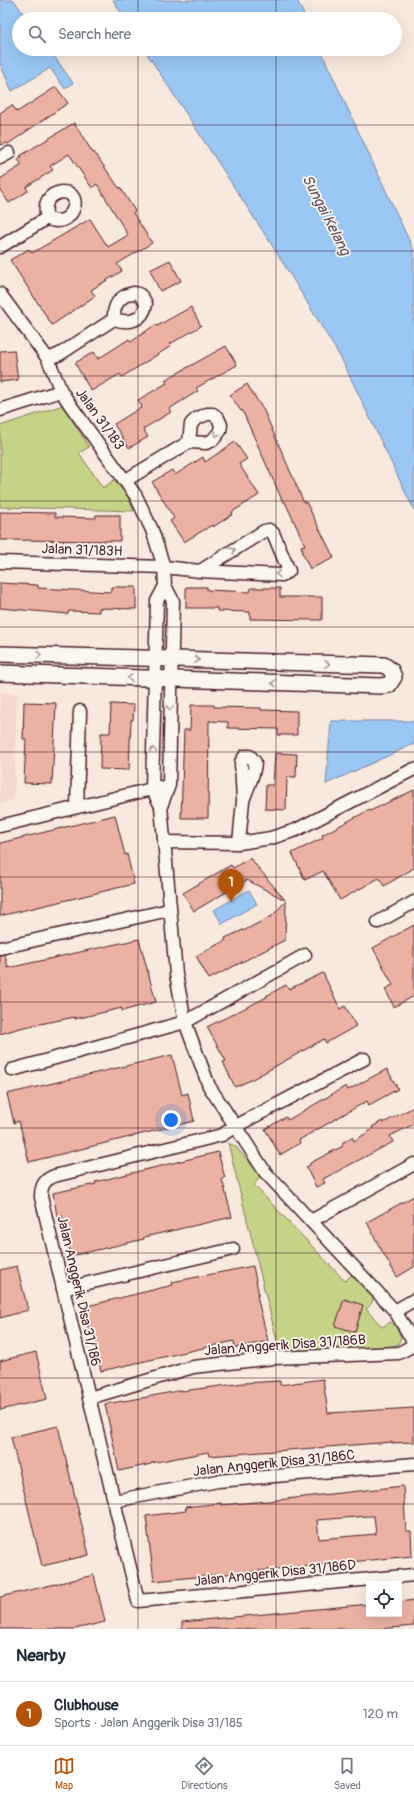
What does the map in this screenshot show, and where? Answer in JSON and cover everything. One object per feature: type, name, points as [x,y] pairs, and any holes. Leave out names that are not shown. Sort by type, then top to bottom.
[{"type":"street","points":[[0,247],[47,218]]},
{"type":"street","name":"Jalan 31/183","points":[[0,294],[48,359],[61,391],[126,480],[152,530],[164,567],[165,586]]},
{"type":"street","points":[[48,359],[60,354],[114,319]]},
{"type":"street","points":[[0,410],[61,391]]},
{"type":"street","points":[[126,480],[189,442]]},
{"type":"street","name":"Jalan 31/183H","points":[[0,562],[164,567],[200,571],[282,575],[289,571],[273,533],[268,530],[264,531],[200,571]]},
{"type":"street","points":[[165,586],[157,601],[152,789],[161,806],[169,910],[176,974],[185,1022],[209,1086],[234,1127],[265,1172],[395,1311],[414,1344]]},
{"type":"street","points":[[161,806],[169,785],[173,601],[165,586]]},
{"type":"street","points":[[157,619],[172,619]]},
{"type":"street","points":[[0,654],[384,666],[391,670],[394,677],[389,685],[380,686],[0,673]]},
{"type":"street","points":[[77,807],[80,711]]},
{"type":"street","points":[[164,842],[239,843],[271,838],[296,830],[414,769]]},
{"type":"street","points":[[0,826],[169,785]]},
{"type":"street","points":[[239,843],[243,801]]},
{"type":"street","points":[[378,922],[414,902]]},
{"type":"street","points":[[0,948],[169,910]]},
{"type":"street","points":[[12,1070],[185,1022],[306,955]]},
{"type":"street","points":[[234,1127],[364,1059]]},
{"type":"street","name":"Jalan Anggerik Disa 31/186","points":[[138,1602],[41,1197],[41,1190],[43,1184],[48,1179],[222,1135],[234,1127]]},
{"type":"street","points":[[311,1221],[414,1164]]},
{"type":"street","points":[[63,1289],[233,1249]]},
{"type":"street","points":[[395,1311],[414,1300]]},
{"type":"street","name":"Jalan Anggerik Disa 31/186B","points":[[89,1398],[193,1367],[274,1358],[399,1353],[414,1344]]},
{"type":"street","name":"Jalan Anggerik Disa 31/186C","points":[[114,1501],[218,1481],[414,1464]]},
{"type":"street","name":"Jalan Anggerik Disa 31/186D","points":[[138,1602],[414,1575]]},
{"type":"shaded area","points":[[0,693],[17,694],[14,800],[0,803]]},
{"type":"green space","points":[[63,405],[89,447],[79,453],[103,488],[114,480],[128,497],[134,511],[0,507],[0,426]]},
{"type":"green space","points":[[228,1143],[235,1146],[261,1176],[254,1185],[345,1281],[354,1273],[367,1286],[373,1300],[366,1309],[382,1327],[391,1322],[398,1330],[401,1338],[398,1344],[390,1347],[280,1353]]},
{"type":"water","points":[[0,0],[14,0],[22,12],[12,12],[12,56],[54,56],[73,83],[65,89],[50,68],[12,91],[0,64]]},
{"type":"water","points":[[113,0],[297,0],[303,12],[121,12]]},
{"type":"water","name":"Sungai Kelang","points":[[149,56],[323,56],[414,251],[414,510],[342,360],[277,253]]},
{"type":"water","points":[[331,721],[414,721],[414,744],[326,784]]},
{"type":"water","points":[[249,890],[257,904],[222,924],[214,910]]},
{"type":"building","points":[[56,87],[68,103],[8,144],[0,145],[0,113],[12,105],[17,112]]},
{"type":"building","points":[[74,123],[93,153],[94,152],[119,188],[120,187],[135,211],[133,213],[152,243],[117,264],[122,271],[91,290],[95,296],[52,325],[10,260],[29,249],[32,253],[90,219],[108,247],[128,235],[97,184],[92,188],[69,154],[50,166],[53,170],[26,187],[28,191],[9,203],[0,190],[0,179],[22,165],[18,159],[22,157],[20,156]]},
{"type":"building","points":[[170,260],[181,281],[160,291],[150,270]]},
{"type":"building","points":[[191,307],[201,326],[170,344],[171,346],[122,377],[120,374],[91,391],[75,363],[94,352],[98,359],[129,339],[131,342],[156,324],[157,326]]},
{"type":"building","points":[[226,346],[237,365],[196,388],[198,391],[169,409],[171,412],[143,429],[148,437],[129,448],[114,424],[142,407],[138,400],[167,383],[165,380]]},
{"type":"building","points":[[14,350],[18,380],[0,382],[0,351]]},
{"type":"building","points":[[247,384],[264,411],[304,503],[306,502],[334,558],[310,569],[302,552],[301,546],[305,545],[285,502],[283,502],[242,410],[241,411],[230,395]]},
{"type":"building","points":[[235,442],[247,459],[239,464],[259,495],[232,512],[233,514],[213,527],[212,525],[184,542],[170,521],[174,518],[152,482],[172,470],[175,475],[203,457],[205,462]]},
{"type":"building","points":[[0,512],[55,513],[55,517],[96,518],[96,515],[120,515],[120,541],[0,540]]},
{"type":"building","points":[[0,583],[38,585],[38,588],[111,592],[111,587],[136,587],[136,609],[99,608],[99,612],[69,611],[68,614],[0,608]]},
{"type":"building","points":[[186,587],[207,587],[207,590],[250,592],[251,588],[280,588],[280,597],[322,597],[322,620],[250,619],[250,612],[217,611],[217,608],[186,608]]},
{"type":"building","points":[[24,702],[56,703],[52,784],[24,783],[26,739],[23,739]]},
{"type":"building","points":[[111,704],[134,705],[133,720],[131,720],[129,770],[100,769],[101,733],[110,733]]},
{"type":"building","points":[[191,705],[214,705],[214,707],[261,708],[261,710],[297,711],[297,735],[278,735],[278,729],[228,728],[228,722],[209,721],[208,818],[181,818],[184,730],[190,730]]},
{"type":"building","points":[[275,753],[297,754],[296,777],[287,777],[286,810],[265,809],[266,785],[273,785]]},
{"type":"building","points":[[414,790],[414,868],[384,886],[379,878],[340,900],[323,871],[305,880],[292,853],[323,838],[322,835],[369,810],[370,811]]},
{"type":"building","points":[[115,815],[125,855],[127,854],[134,884],[0,916],[0,843]]},
{"type":"building","points":[[250,858],[285,900],[247,880],[194,911],[183,893],[231,865],[233,868]]},
{"type":"building","points":[[286,901],[285,940],[209,979],[196,956],[226,940],[225,938],[243,931],[272,916]]},
{"type":"building","points":[[414,925],[414,996],[394,1007],[385,989],[393,985],[373,948]]},
{"type":"building","points":[[139,939],[156,1002],[122,1011],[122,1008],[75,1019],[75,1017],[20,1028],[0,1034],[0,955],[5,954],[8,968]]},
{"type":"building","points":[[323,973],[340,1009],[345,1006],[356,1026],[326,1043],[324,1039],[251,1080],[235,1087],[223,1062],[226,1061],[207,1027],[267,997],[266,996],[286,985],[289,989]]},
{"type":"building","points":[[172,1055],[182,1095],[188,1093],[194,1121],[29,1162],[19,1121],[14,1123],[7,1094]]},
{"type":"building","points":[[387,1069],[398,1089],[369,1105],[367,1101],[299,1140],[300,1143],[280,1155],[265,1129],[286,1117],[288,1120],[346,1086],[348,1090]]},
{"type":"building","points":[[414,1107],[414,1124],[390,1136],[393,1142],[323,1179],[325,1183],[316,1187],[306,1167],[310,1165],[310,1163],[343,1146],[342,1143],[352,1137],[354,1141],[373,1129],[372,1127],[382,1121],[383,1123]]},
{"type":"building","points":[[218,1152],[225,1178],[222,1179],[232,1217],[144,1237],[144,1239],[71,1256],[62,1215],[57,1216],[53,1193],[96,1184],[95,1182]]},
{"type":"building","points":[[414,1196],[414,1267],[397,1277],[367,1222]]},
{"type":"building","points":[[17,1266],[28,1310],[0,1318],[0,1270]]},
{"type":"building","points":[[253,1266],[259,1295],[257,1296],[268,1341],[235,1348],[234,1341],[101,1371],[91,1330],[89,1331],[83,1307],[173,1285],[172,1282]]},
{"type":"building","points":[[344,1299],[363,1305],[355,1332],[335,1326]]},
{"type":"building","points":[[36,1352],[47,1399],[0,1410],[0,1361]]},
{"type":"building","points":[[323,1379],[328,1413],[414,1408],[414,1442],[392,1442],[209,1456],[208,1452],[119,1471],[105,1404],[182,1390],[244,1383],[280,1381],[280,1385]]},
{"type":"building","points":[[58,1426],[89,1555],[42,1566],[11,1437]]},
{"type":"building","points":[[403,1486],[406,1531],[411,1531],[412,1556],[154,1581],[146,1516],[186,1511],[185,1507],[221,1503],[221,1505]],"holes":[[[374,1516],[376,1534],[319,1539],[317,1520]]]},
{"type":"building","points":[[94,1575],[105,1622],[75,1629],[0,1629],[0,1597]]},
{"type":"building","points":[[414,1600],[414,1626],[379,1629],[182,1629],[182,1622],[366,1604],[366,1617],[402,1617],[402,1602]]},
{"type":"place","name":"Clubhouse","points":[[231,902]]}]
